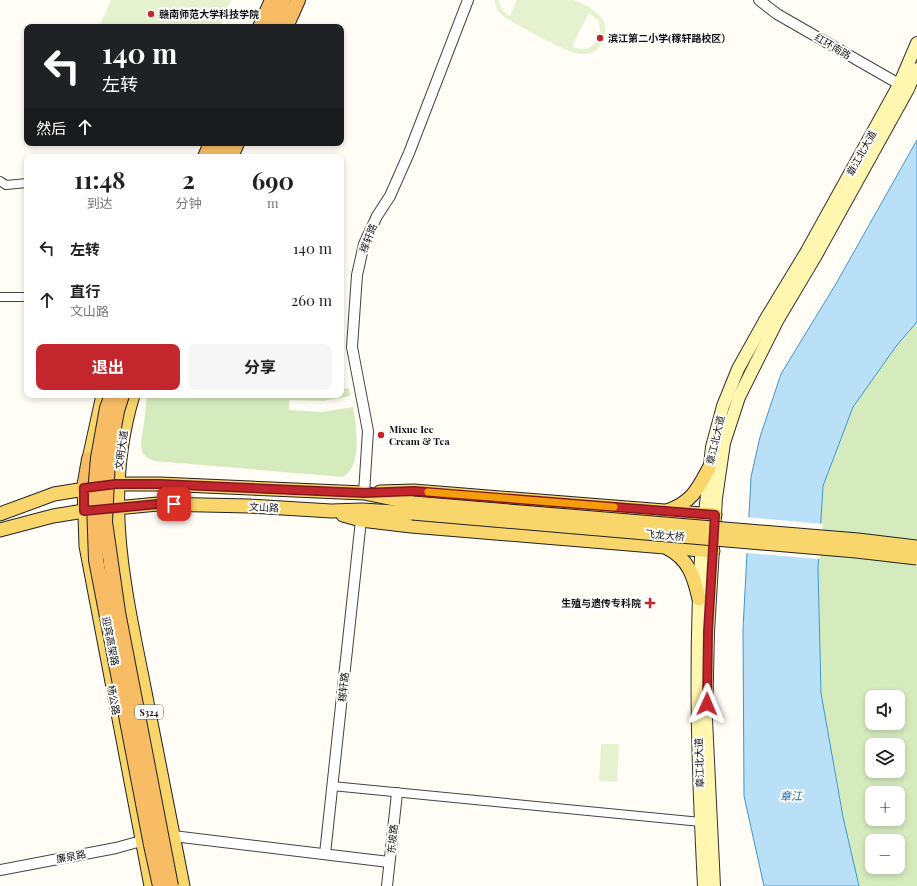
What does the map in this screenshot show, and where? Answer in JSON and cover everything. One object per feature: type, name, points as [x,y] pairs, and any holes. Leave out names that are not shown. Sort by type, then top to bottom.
[{"type":"highway","points":[[261,24],[272,0]]},
{"type":"highway","points":[[273,24],[283,0]]},
{"type":"highway","points":[[287,24],[298,0]]},
{"type":"highway","name":"迎宾高架路","points":[[111,398],[107,408],[98,458],[94,504],[96,560],[160,886]]},
{"type":"highway","name":"迎宾高架路","points":[[121,398],[117,411],[108,460],[105,522],[118,612],[171,886]]},
{"type":"highway","points":[[84,488],[89,459]]},
{"type":"main road","points":[[255,24],[265,0]]},
{"type":"main road","points":[[280,24],[291,0]]},
{"type":"main road","name":"章江北大道","points":[[710,515],[724,443],[739,397],[777,321],[816,257],[904,87],[917,43]]},
{"type":"main road","name":"章江北大道","points":[[704,886],[697,719],[699,599],[707,551],[710,515],[709,468],[712,447],[719,420],[738,369],[767,317],[904,87],[917,69]]},
{"type":"main road","points":[[89,459],[102,398]]},
{"type":"main road","name":"文明大道","points":[[116,507],[116,484],[122,437],[132,398]]},
{"type":"main road","points":[[665,512],[675,508],[692,497],[709,468]]},
{"type":"main road","name":"文山路","points":[[84,488],[116,484],[160,484],[364,493],[413,508]]},
{"type":"main road","points":[[0,514],[54,494],[84,488]]},
{"type":"main road","name":"杨公路","points":[[84,488],[86,546],[151,886]]},
{"type":"main road","points":[[364,493],[414,491],[710,515]]},
{"type":"main road","name":"文山路","points":[[116,507],[158,504],[249,506],[331,511],[413,508]]},
{"type":"main road","points":[[0,530],[53,516],[116,507]]},
{"type":"main road","name":"S324","points":[[116,507],[120,558],[183,886]]},
{"type":"main road","name":"飞龙大桥","points":[[413,508],[858,540],[917,547]]},
{"type":"main road","name":"飞龙大桥","points":[[413,508],[917,558]]},
{"type":"main road","points":[[331,511],[361,520],[707,551]]},
{"type":"main road","points":[[666,547],[677,553],[689,566],[695,580],[699,599]]},
{"type":"main road","name":"章江北大道","points":[[707,551],[708,632],[706,719],[714,886]]},
{"type":"street","name":"稼轩路","points":[[364,493],[368,431],[352,347],[357,275],[364,244],[377,216],[390,196],[409,153],[468,0]]},
{"type":"street","name":"红环南路","points":[[759,0],[777,14],[904,87]]},
{"type":"street","points":[[0,181],[6,185],[24,183]]},
{"type":"street","points":[[0,297],[24,297]]},
{"type":"street","name":"稼轩路","points":[[325,854],[361,520]]},
{"type":"street","points":[[332,786],[701,822]]},
{"type":"street","name":"东坡路","points":[[387,886],[397,793]]},
{"type":"street","points":[[173,836],[389,862]]},
{"type":"street","name":"廉泉路","points":[[0,870],[116,848],[142,841]]},
{"type":"green space","points":[[111,0],[231,0],[221,24],[100,24]]},
{"type":"green space","points":[[494,0],[498,0],[503,11],[510,16],[517,0],[573,0],[590,8],[601,17],[605,26],[604,38],[602,44],[593,52],[587,54],[575,53],[531,32],[504,17],[497,10]],"holes":[[[589,13],[599,21],[600,34],[593,45],[585,49],[572,46]]]},
{"type":"green space","points":[[917,322],[917,886],[859,886],[843,817],[821,693],[818,568],[823,486],[853,407],[897,345]]},
{"type":"green space","points":[[349,388],[350,396],[344,397],[344,389]]},
{"type":"green space","points":[[147,398],[339,398],[323,401],[289,400],[289,410],[322,412],[353,407],[356,424],[356,455],[349,472],[343,477],[155,461],[145,456],[142,451],[141,441]]},
{"type":"green space","points":[[601,744],[619,744],[617,782],[599,781]]},
{"type":"water","name":"章江","points":[[917,140],[917,322],[897,345],[853,407],[823,486],[818,568],[821,693],[843,817],[859,886],[764,886],[744,796],[743,629],[751,477],[760,437],[781,374],[837,282]]},
{"type":"pier","points":[[746,517],[823,524],[820,559],[745,553]]},
{"type":"slow traffic","points":[[428,492],[614,507]]},
{"type":"place","name":"赣南师范大学科技学院","points":[[151,14]]},
{"type":"place","name":"滨江第二小学(稼轩路校区）","points":[[600,38]]},
{"type":"place","name":"Mixue Ice Cream & Tea","points":[[381,435]]},
{"type":"place","name":"生殖与遗传专科院","points":[[650,603]]},
{"type":"route","points":[[174,504],[116,507],[84,511],[84,488],[116,484],[160,484],[364,493],[414,491],[715,515],[708,632],[707,704]]}]
